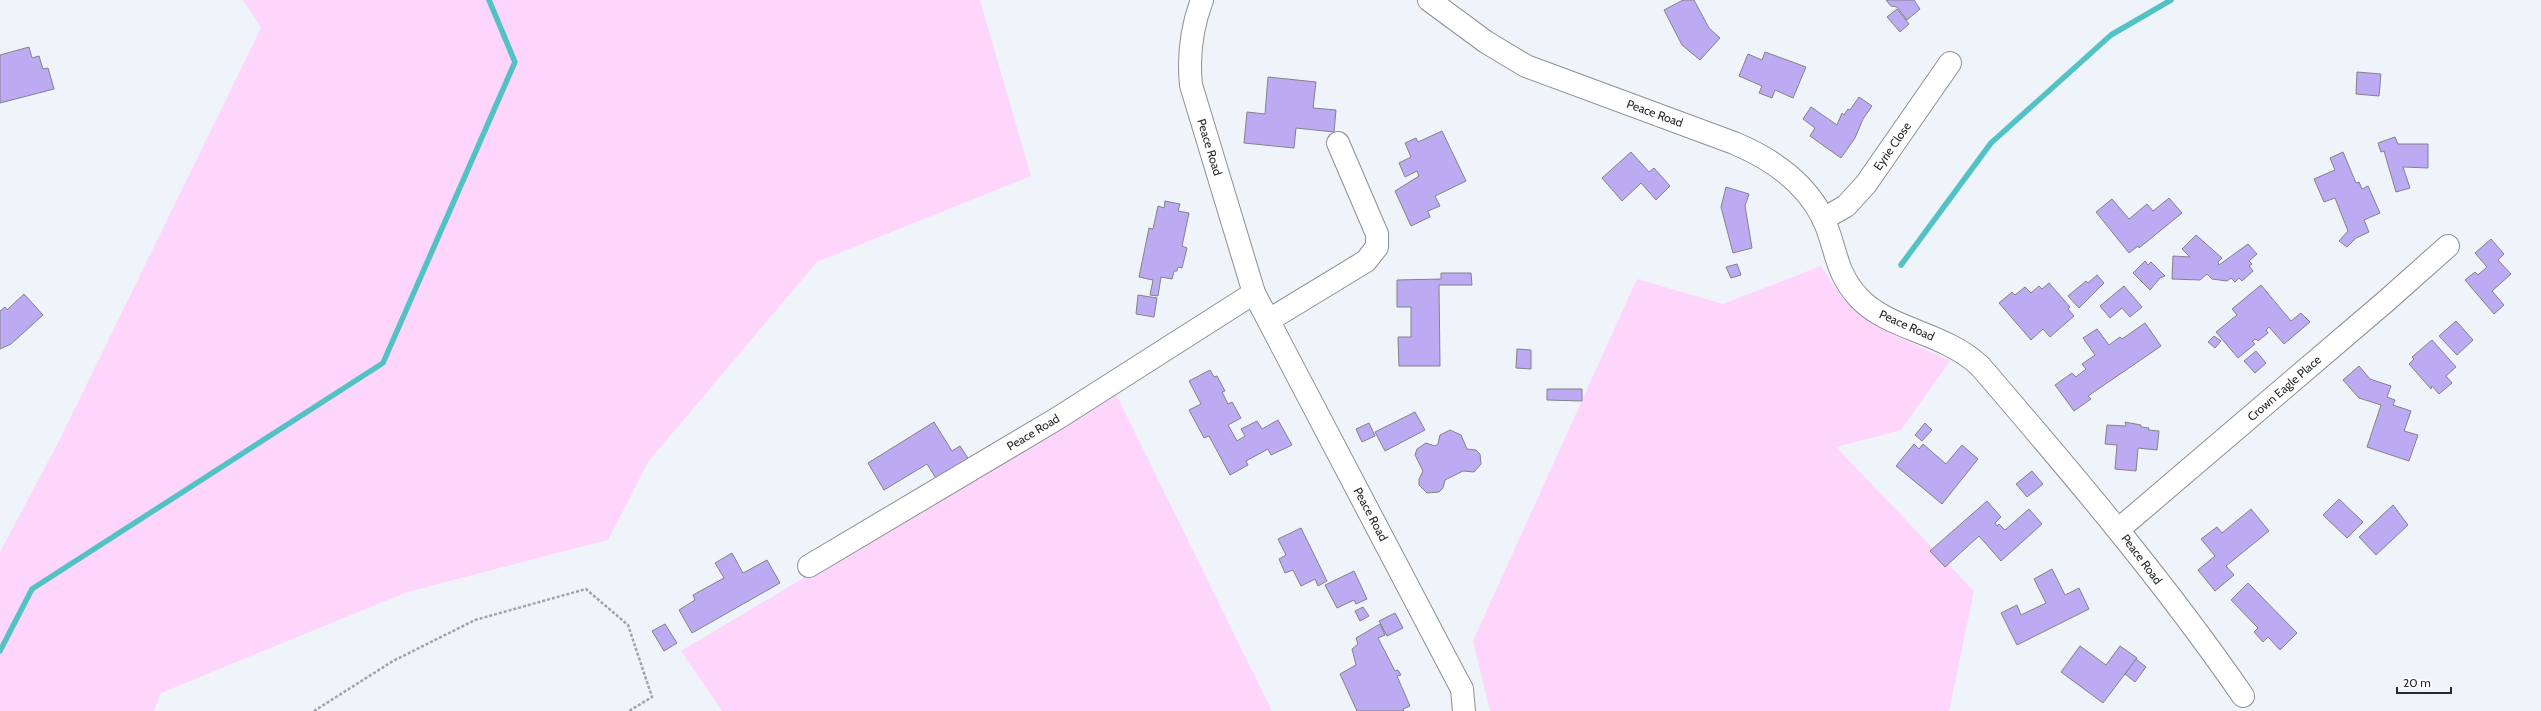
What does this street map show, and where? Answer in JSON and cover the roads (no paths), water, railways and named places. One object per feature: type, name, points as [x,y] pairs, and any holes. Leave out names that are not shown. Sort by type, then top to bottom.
[{"type":"street","name":"Peace Road","points":[[1202,0],[1192,31],[1189,58],[1191,85],[1254,293],[1462,689],[1464,711]]},
{"type":"street","name":"Peace Road","points":[[1429,0],[1486,42],[1526,66],[1734,143],[1761,155],[1786,173],[1809,196],[1823,219],[1840,270],[1860,299],[1888,318],[1945,341],[1968,355],[2119,529],[2213,653],[2243,696]]},
{"type":"street","name":"Eyrie Close","points":[[1823,219],[1846,206],[1866,184],[1950,63]]},
{"type":"street","points":[[1269,320],[1366,261],[1377,247],[1377,234],[1338,143]]},
{"type":"street","name":"Crown Eagle Place","points":[[2119,529],[2385,302],[2448,246]]},
{"type":"street","name":"Peace Road","points":[[809,566],[1058,418],[1254,293]]},
{"type":"waterway","points":[[0,651],[32,589],[383,363],[515,62],[489,0]]},
{"type":"waterway","points":[[1901,265],[1991,143],[2111,35],[2171,0]]}]
